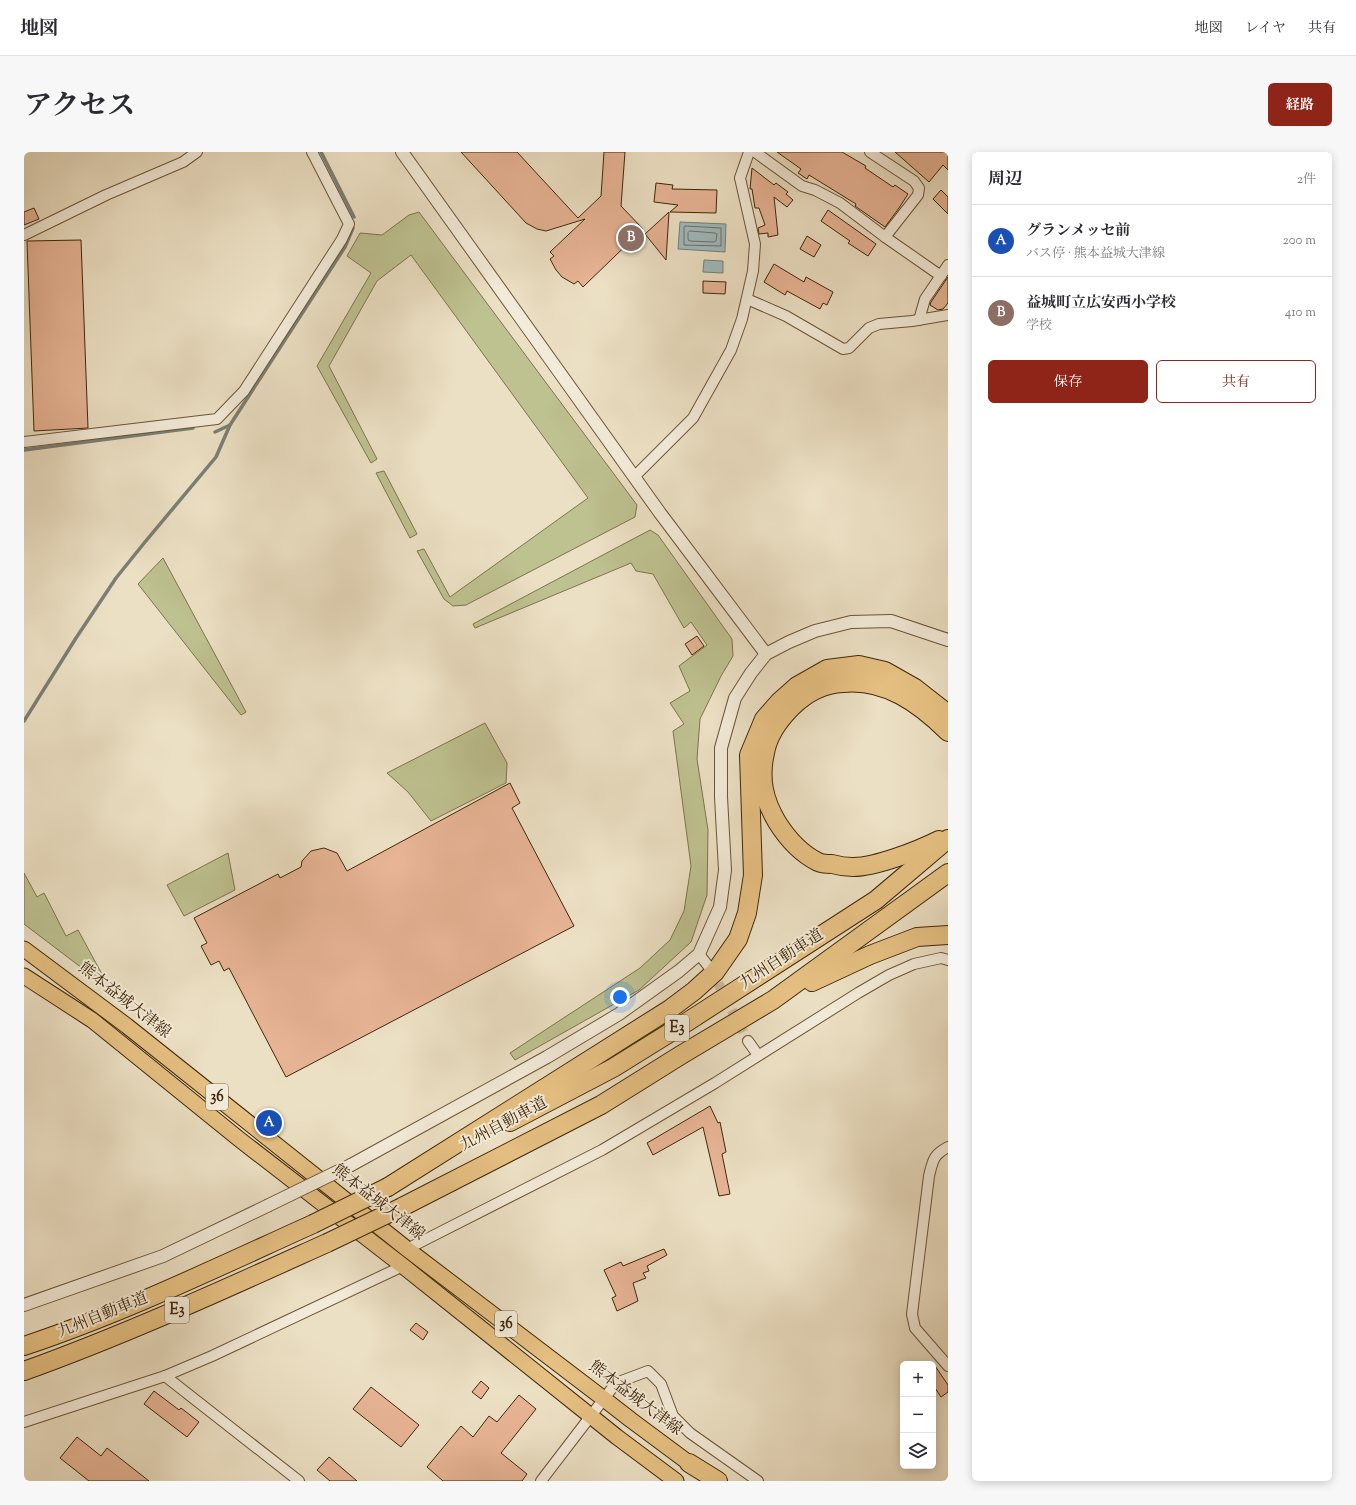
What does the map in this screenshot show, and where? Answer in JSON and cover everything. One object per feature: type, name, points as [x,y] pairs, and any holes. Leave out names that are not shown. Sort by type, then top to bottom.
[{"type":"highway","points":[[388,1187],[670,1009],[694,991],[715,972],[738,939],[747,913],[753,875],[749,755],[764,720],[779,702],[797,686],[827,669],[859,665],[885,671],[915,688],[948,714]]},
{"type":"highway","points":[[948,732],[931,715],[912,701],[882,686],[848,682],[828,684],[803,697],[784,716],[768,742],[762,768],[763,786],[768,807],[785,835],[798,849],[818,862],[854,867],[876,864],[933,843],[948,835]]},
{"type":"highway","name":"九州自動車道","points":[[24,1346],[58,1335],[179,1284],[313,1224],[388,1187],[613,1068],[876,900],[948,840]]},
{"type":"highway","name":"九州自動車道","points":[[24,1371],[80,1351],[197,1302],[327,1243],[402,1207],[601,1105],[681,1055],[774,1000],[948,873]]},
{"type":"highway","points":[[774,1000],[870,955],[917,937],[948,935]]},
{"type":"highway","points":[[689,1463],[718,1481]]},
{"type":"main road","name":"熊本益城大津線","points":[[24,949],[127,1026],[407,1249],[712,1481]]},
{"type":"main road","name":"36","points":[[24,976],[92,1020],[233,1134],[403,1266],[617,1437],[676,1481]]},
{"type":"street","points":[[24,235],[106,195],[182,162],[197,152]]},
{"type":"street","points":[[24,442],[217,419],[244,391],[342,239],[349,224],[312,152]]},
{"type":"street","points":[[402,152],[660,513],[766,654]]},
{"type":"street","points":[[635,476],[693,418],[731,350],[742,319],[753,271],[755,244],[740,178],[749,152]]},
{"type":"street","points":[[755,152],[802,186],[815,190],[840,202],[885,238],[941,276]]},
{"type":"street","points":[[870,152],[914,181],[918,188],[918,195],[885,238]]},
{"type":"street","points":[[919,320],[925,299],[948,265]]},
{"type":"street","points":[[747,299],[786,316],[843,349],[849,348],[869,328],[879,324],[919,320],[948,315]]},
{"type":"street","points":[[24,1305],[163,1256],[351,1165],[547,1057],[619,1014],[679,971],[699,954],[720,907],[726,870],[721,797],[721,748],[735,698],[751,673],[766,654],[789,642],[815,632],[851,622],[891,621],[948,640]]},
{"type":"street","points":[[699,954],[709,967]]},
{"type":"street","points":[[407,1249],[602,1150],[715,1083],[889,975],[914,964],[941,958],[948,960]]},
{"type":"street","points":[[24,983],[68,1013],[92,1020]]},
{"type":"street","points":[[748,1041],[758,1055]]},
{"type":"street","points":[[948,1147],[939,1152],[933,1159],[929,1176],[912,1314],[915,1328],[948,1366]]},
{"type":"street","points":[[24,1422],[165,1376],[212,1356],[403,1266]]},
{"type":"street","points":[[541,1481],[616,1383],[648,1371],[661,1384],[673,1416],[690,1433],[758,1481]]},
{"type":"street","points":[[165,1376],[299,1481]]},
{"type":"green space","points":[[419,212],[637,505],[635,517],[466,605],[453,606],[444,599],[417,551],[424,549],[450,597],[588,498],[411,255],[377,281],[329,366],[377,459],[371,463],[317,366],[371,273],[347,256],[360,233],[382,235],[409,215]]},
{"type":"green space","points":[[384,471],[417,534],[410,538],[376,473]]},
{"type":"green space","points":[[650,530],[658,535],[732,639],[733,656],[721,676],[700,719],[697,759],[708,830],[707,895],[691,942],[639,990],[515,1060],[510,1053],[640,968],[670,940],[684,911],[691,866],[673,731],[684,724],[670,703],[690,691],[679,666],[707,645],[691,622],[684,628],[653,574],[636,571],[631,563],[475,628],[473,624]]},
{"type":"green space","points":[[163,558],[246,712],[241,715],[138,584]]},
{"type":"green space","points":[[485,723],[507,763],[506,783],[431,821],[408,792],[387,773]]},
{"type":"green space","points":[[228,853],[235,890],[184,916],[167,885]]},
{"type":"green space","points":[[24,873],[37,897],[44,893],[66,936],[78,930],[103,976],[99,981],[24,924]]},
{"type":"water","points":[[680,222],[726,224],[725,252],[678,249]]},
{"type":"water","points":[[704,260],[723,261],[723,273],[703,272]]},
{"type":"building","points":[[461,152],[517,152],[578,218],[601,196],[604,152],[625,152],[621,206],[643,229],[583,287],[578,281],[574,284],[562,277],[556,270],[550,259],[554,256],[550,252],[585,219],[546,231],[537,229],[526,223]]},
{"type":"building","points":[[777,152],[842,152],[866,166],[865,168],[893,187],[895,185],[908,194],[885,227],[855,206],[856,204],[809,175],[807,179],[798,173],[801,169]]},
{"type":"building","points":[[895,152],[948,152],[948,170],[943,165],[929,182]]},
{"type":"building","points":[[752,168],[774,185],[776,183],[788,192],[786,194],[793,200],[787,207],[774,197],[778,235],[768,237],[768,233],[759,234],[758,228],[765,225],[759,208],[755,208],[752,189],[750,189]]},
{"type":"building","points":[[656,183],[673,185],[672,189],[717,190],[716,213],[670,212],[678,205],[654,202]]},
{"type":"building","points":[[941,190],[948,197],[948,214],[933,199]]},
{"type":"building","points":[[34,208],[39,219],[24,225],[24,212]]},
{"type":"building","points":[[828,210],[876,244],[868,256],[848,243],[850,241],[821,221]]},
{"type":"building","points":[[669,212],[666,260],[645,234]]},
{"type":"building","points":[[807,236],[821,245],[814,257],[800,249]]},
{"type":"building","points":[[81,240],[88,428],[34,431],[27,241]]},
{"type":"building","points":[[774,264],[804,282],[806,277],[833,292],[827,305],[823,303],[820,309],[787,291],[785,295],[764,282]]},
{"type":"building","points":[[948,277],[948,303],[943,309],[938,310],[930,305]]},
{"type":"building","points":[[703,281],[726,282],[725,294],[703,293]]},
{"type":"building","points":[[697,636],[704,646],[692,655],[685,644]]},
{"type":"building","points":[[510,783],[520,803],[512,808],[574,926],[286,1077],[229,968],[224,971],[219,961],[211,965],[201,946],[207,943],[194,918],[278,874],[280,878],[301,867],[302,861],[311,851],[324,848],[337,853],[347,871]]},
{"type":"building","points":[[710,1106],[718,1123],[720,1122],[726,1152],[722,1154],[730,1194],[719,1196],[703,1127],[653,1155],[647,1143]]},
{"type":"building","points":[[664,1249],[667,1255],[647,1266],[649,1271],[643,1273],[646,1278],[633,1283],[638,1301],[617,1311],[612,1298],[616,1296],[604,1270],[621,1262],[623,1266]]},
{"type":"building","points":[[416,1323],[428,1332],[423,1340],[410,1330]]},
{"type":"building","points":[[936,1367],[948,1385],[948,1392],[941,1397],[936,1390]]},
{"type":"building","points":[[481,1381],[489,1388],[481,1399],[472,1392]]},
{"type":"building","points":[[371,1387],[419,1425],[401,1447],[353,1409]]},
{"type":"building","points":[[154,1391],[179,1410],[181,1408],[199,1422],[187,1437],[144,1404]]},
{"type":"building","points":[[519,1395],[536,1409],[501,1453],[527,1474],[522,1481],[443,1481],[427,1467],[461,1426],[473,1437],[489,1416],[497,1422]]},
{"type":"building","points":[[77,1437],[101,1456],[107,1448],[149,1481],[89,1481],[60,1458]]},
{"type":"building","points":[[329,1457],[357,1481],[330,1481],[317,1470]]},
{"type":"waterway","points":[[321,152],[354,217]]},
{"type":"waterway","points":[[24,721],[116,578],[216,457],[230,425],[345,247],[353,228]]},
{"type":"waterway","points":[[215,432],[230,425]]},
{"type":"waterway","points":[[24,450],[193,428]]},
{"type":"tunnel","points":[[711,970],[748,1041]]},
{"type":"place","name":"益城町立広安西小学校","points":[[631,238]]},
{"type":"place","name":"グランメッセ前","points":[[269,1123]]}]
